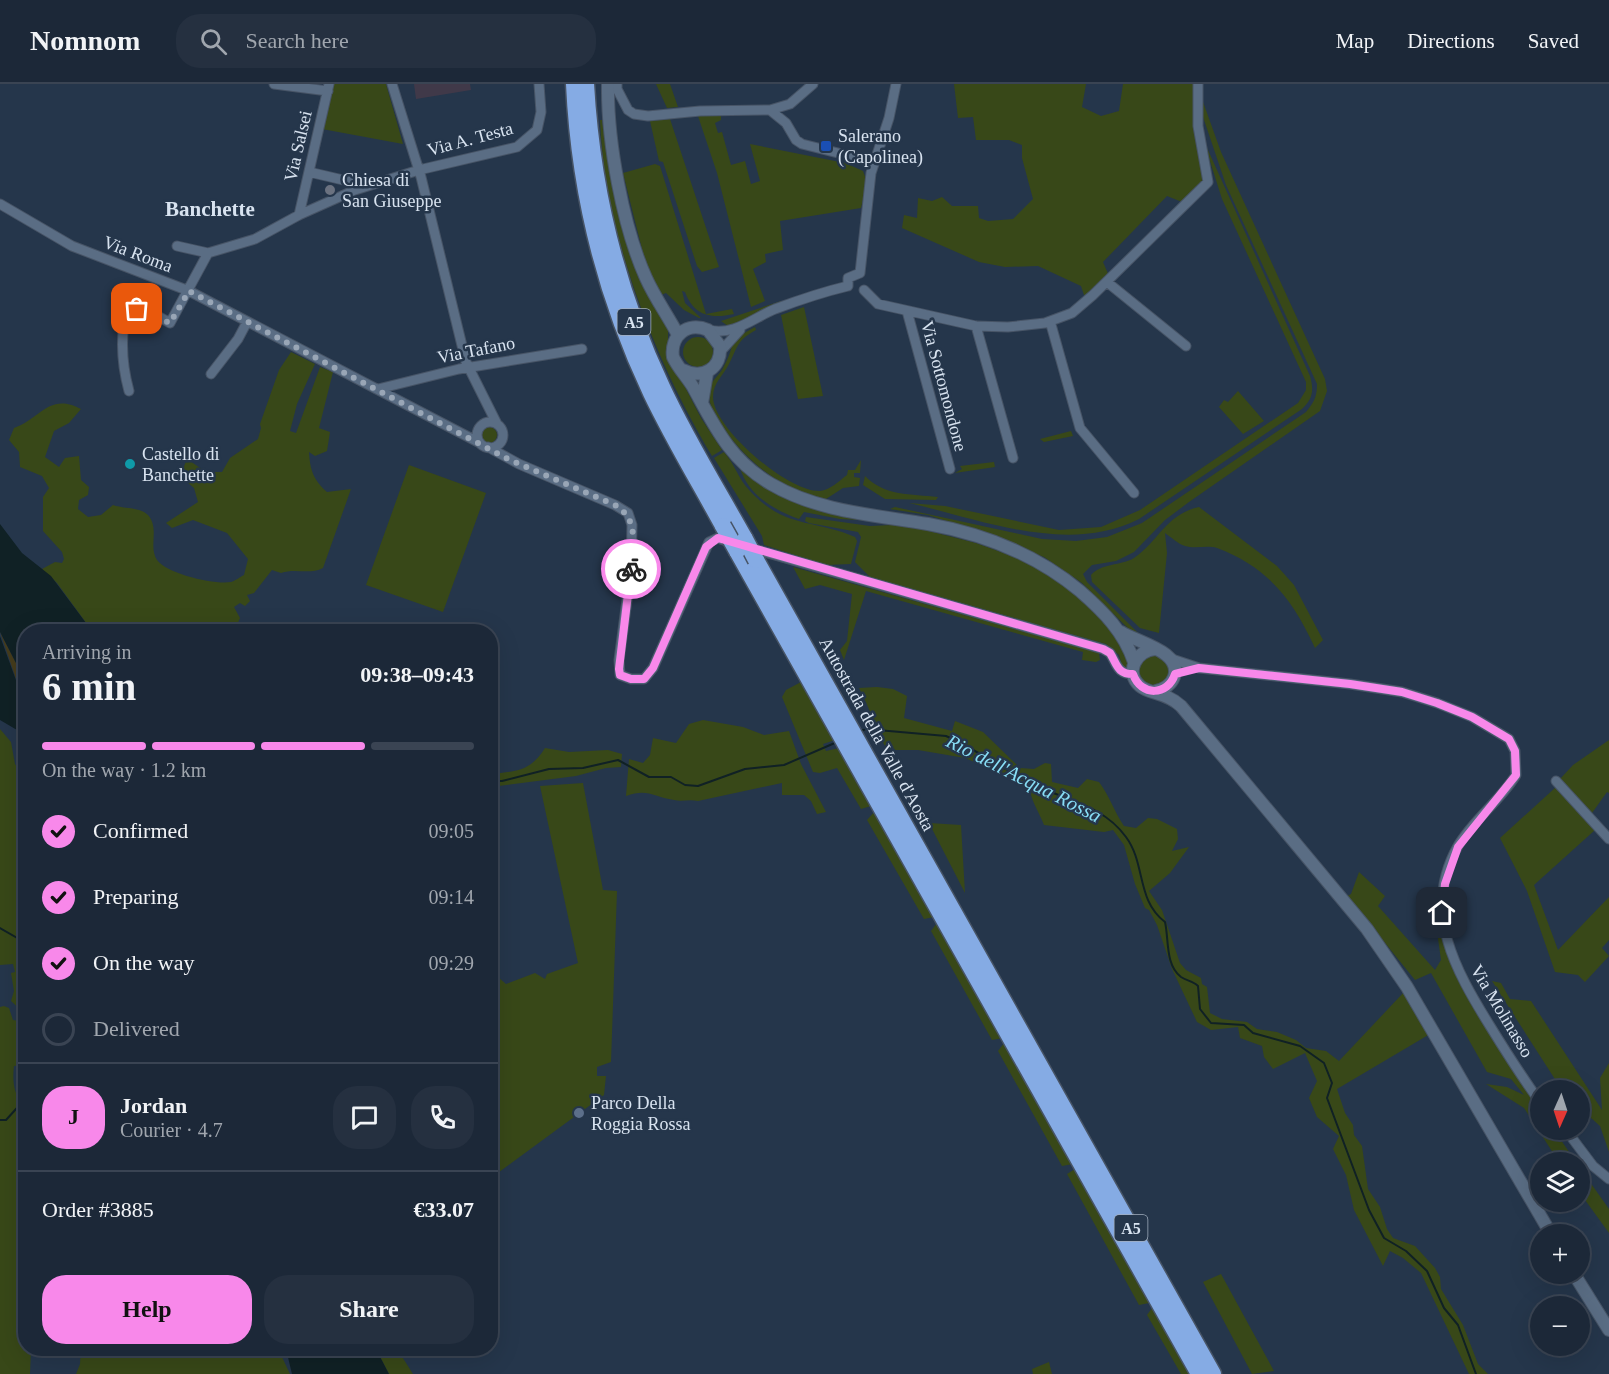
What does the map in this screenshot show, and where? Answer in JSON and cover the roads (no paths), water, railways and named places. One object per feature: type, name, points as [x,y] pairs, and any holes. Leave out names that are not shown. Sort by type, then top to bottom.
[{"type":"highway","name":"Autostrada della Valle d'Aosta","points":[[574,84],[586,195],[612,296],[650,392],[723,526],[756,560],[813,673]]},
{"type":"highway","name":"Autostrada della Valle d'Aosta","points":[[586,84],[594,164],[604,217],[636,326],[672,409],[741,545],[1087,1163],[1164,1299],[1213,1374]]},
{"type":"highway","name":"Autostrada della Valle d'Aosta","points":[[1164,1299],[1198,1374]]},
{"type":"main road","points":[[608,84],[610,139],[642,268],[678,335]]},
{"type":"main road","points":[[661,303],[679,318],[703,328],[718,342],[720,352],[715,365],[707,372],[694,374],[683,370]]},
{"type":"main road","points":[[703,328],[685,329],[678,335],[673,345],[673,357],[683,370],[723,443],[738,459],[769,483],[822,506],[932,525],[982,538],[1020,552],[1070,583],[1094,603],[1121,632],[1164,652],[1172,659],[1181,706]]},
{"type":"main road","points":[[702,403],[707,372]]},
{"type":"main road","points":[[1121,632],[1140,686],[1170,696],[1181,706],[1352,911],[1387,958],[1407,987],[1545,1224]]},
{"type":"main road","points":[[1134,668],[1143,652],[1155,649]]},
{"type":"main road","points":[[1156,691],[1167,687],[1174,677]]},
{"type":"main road","points":[[1580,1284],[1609,1330]]},
{"type":"street","points":[[274,84],[328,87]]},
{"type":"street","points":[[392,84],[419,170],[468,367],[502,431],[502,439],[510,454],[519,464]]},
{"type":"street","name":"Via A. Testa","points":[[208,253],[255,239],[299,215],[355,190],[419,170],[516,147],[530,138],[537,130],[541,111],[539,84]]},
{"type":"street","points":[[617,84],[624,104],[634,114],[648,116],[700,111],[770,110],[790,104],[813,84]]},
{"type":"street","points":[[860,273],[848,278],[848,286],[855,292],[864,290],[867,281],[860,273],[871,173],[890,118],[896,84]]},
{"type":"street","name":"Via Sottomondone","points":[[864,290],[878,304],[976,326],[1008,327],[1050,321],[1072,313],[1107,282],[1208,182],[1198,126],[1198,84]]},
{"type":"street","name":"Via Salsei","points":[[299,215],[328,87]]},
{"type":"street","points":[[786,123],[790,104]]},
{"type":"street","points":[[770,110],[786,123],[796,140],[802,144],[874,162]]},
{"type":"street","points":[[846,155],[871,173]]},
{"type":"street","points":[[309,172],[356,183],[355,190]]},
{"type":"street","name":"Via Roma","points":[[0,204],[72,246],[189,291],[519,464],[615,505],[628,513],[632,525],[631,570],[620,675],[631,679],[644,679],[653,668],[706,547],[718,538],[1103,649],[1110,653],[1116,667],[1122,672],[1134,668]]},
{"type":"street","points":[[129,391],[121,358],[123,325],[127,307],[156,315],[170,323],[208,253],[177,246]]},
{"type":"street","points":[[1107,282],[1186,346]]},
{"type":"street","points":[[703,328],[726,331],[773,310],[848,286]]},
{"type":"street","name":"Via Sottomondone","points":[[907,311],[950,469]]},
{"type":"street","points":[[1050,321],[1080,428],[1134,493]]},
{"type":"street","points":[[211,374],[238,339],[247,322]]},
{"type":"street","points":[[720,352],[734,334],[750,322]]},
{"type":"street","points":[[976,326],[1013,458]]},
{"type":"street","name":"Via Tafano","points":[[378,389],[468,367],[582,349]]},
{"type":"street","points":[[484,400],[485,417],[479,428],[484,445],[498,445],[502,439]]},
{"type":"street","points":[[457,432],[479,428],[489,422],[497,424]]},
{"type":"street","points":[[1172,659],[1199,668]]},
{"type":"street","points":[[1174,677],[1199,668]]},
{"type":"street","name":"Via Molinasso","points":[[1199,668],[1402,692],[1453,708],[1509,739],[1515,751],[1516,775],[1458,847],[1445,884],[1442,913],[1446,942],[1457,970],[1530,1087]]},
{"type":"street","points":[[1556,781],[1609,838]]},
{"type":"street","points":[[1574,1140],[1593,1166],[1609,1179]]},
{"type":"waterway","name":"Rio dell'Acqua Rossa","points":[[861,731],[866,729],[946,736],[1035,785],[1096,811],[1117,826],[1132,848],[1149,903],[1165,922],[1172,966],[1181,977],[1198,986],[1200,1009],[1211,1023],[1244,1025],[1253,1033],[1300,1046],[1324,1063],[1332,1083],[1327,1098],[1369,1210],[1384,1238],[1406,1251],[1427,1271],[1444,1308],[1458,1325],[1476,1374]]},
{"type":"waterway","name":"Rio dell'Acqua Rossa","points":[[498,781],[549,769],[583,768],[618,760],[649,777],[671,777],[685,785],[698,786],[745,769],[784,765],[837,742]]},
{"type":"waterway","points":[[0,928],[18,938]]},
{"type":"waterway","points":[[0,1120],[6,1120],[18,1107]]},
{"type":"place","name":"Salerano (Capolinea)","points":[[826,146]]},
{"type":"place","name":"Chiesa di San Giuseppe","points":[[330,190]]},
{"type":"place","name":"Castello di Banchette","points":[[130,464]]},
{"type":"place","name":"Parco Della Roggia Rossa","points":[[579,1113]]},
{"type":"district","name":"Banchette","points":[[210,209]]}]
